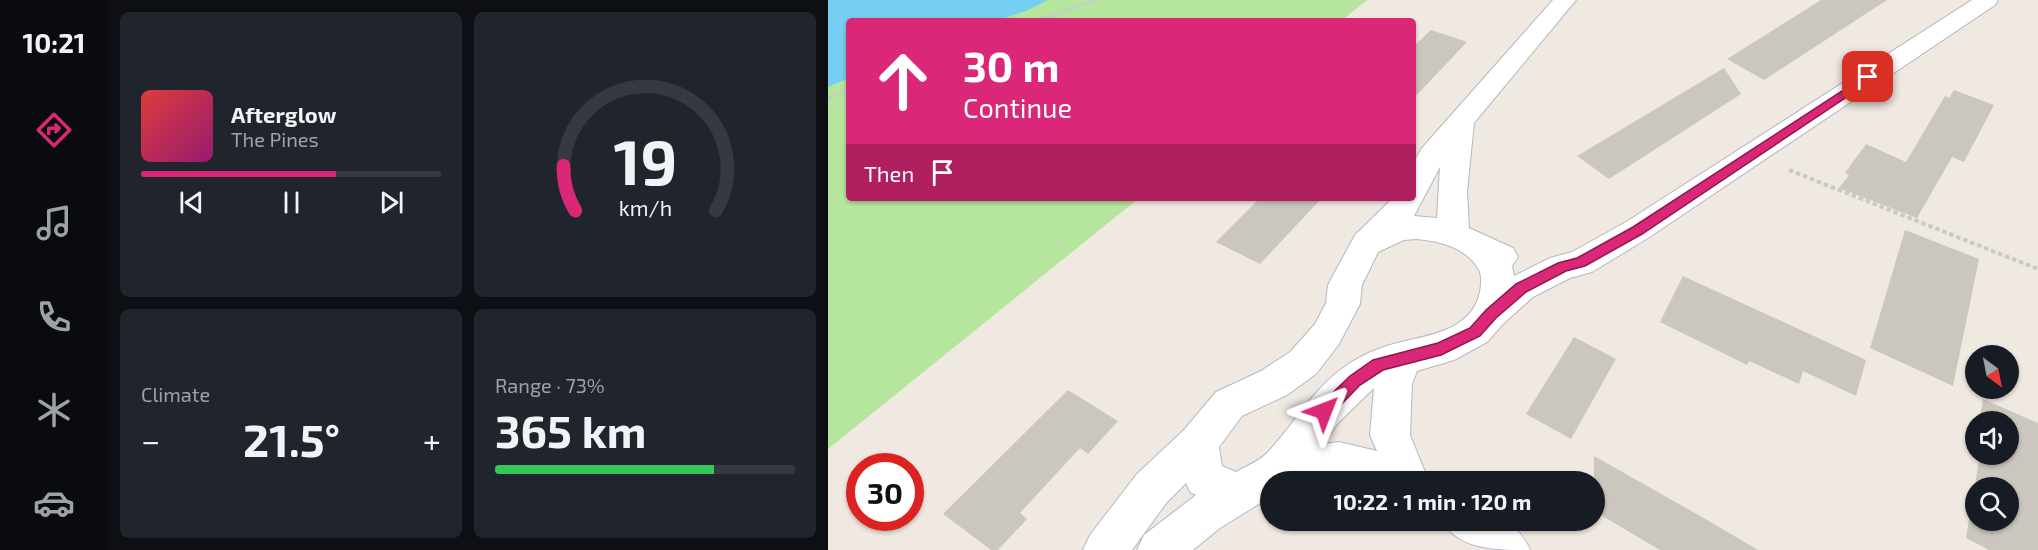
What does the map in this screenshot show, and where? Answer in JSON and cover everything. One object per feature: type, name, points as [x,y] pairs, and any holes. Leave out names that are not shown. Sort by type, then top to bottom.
[{"type":"street","points":[[1416,184],[1432,155],[1565,0]]},
{"type":"street","points":[[1159,550],[1204,513],[1280,469],[1324,411],[1355,380],[1378,365],[1441,349],[1475,332],[1491,314],[1521,288],[1562,267],[1580,262],[1637,230],[1749,154],[1987,0]]},
{"type":"street","points":[[1461,121],[1454,178],[1452,223],[1497,270],[1497,290],[1491,314]]},
{"type":"street","points":[[1105,550],[1152,488],[1198,443],[1229,404],[1274,383],[1303,363],[1327,333],[1343,304],[1345,285],[1366,244],[1403,209],[1407,201]]},
{"type":"street","points":[[1366,244],[1402,228],[1429,228],[1468,241],[1502,257],[1525,263],[1562,267]]},
{"type":"street","points":[[1404,357],[1393,384],[1390,435],[1405,471]]},
{"type":"street","points":[[1198,443],[1204,478],[1238,494]]},
{"type":"street","points":[[1280,469],[1339,461],[1377,471]]},
{"type":"street","points":[[1480,531],[1508,550]]},
{"type":"path","points":[[1045,18],[1096,0]]},
{"type":"path","points":[[828,98],[846,91]]},
{"type":"path","points":[[1749,154],[2038,268]]},
{"type":"green space","points":[[828,0],[1367,0],[1345,18],[846,18],[846,201],[1135,201],[828,449]]},
{"type":"water","points":[[828,0],[1048,0],[1005,18],[846,18],[846,79],[828,87]]},
{"type":"building","points":[[1821,0],[1887,0],[1764,80],[1727,59]]},
{"type":"building","points":[[1431,30],[1467,42],[1416,96],[1416,44]]},
{"type":"building","points":[[1724,68],[1741,94],[1609,179],[1577,156]]},
{"type":"building","points":[[1954,90],[1994,105],[1964,162],[1952,157],[1917,218],[1839,188],[1849,175],[1845,173],[1866,144],[1906,162],[1945,96],[1949,98]]},
{"type":"building","points":[[1257,201],[1319,201],[1260,264],[1216,242]]},
{"type":"building","points":[[1905,230],[1979,259],[1953,386],[1870,348]]},
{"type":"building","points":[[1683,276],[1866,360],[1856,396],[1803,371],[1799,384],[1749,361],[1747,365],[1660,322]]},
{"type":"building","points":[[1574,337],[1616,359],[1571,439],[1526,414]]},
{"type":"building","points":[[1068,390],[1118,421],[1088,454],[1080,448],[1020,513],[1027,519],[998,550],[991,550],[943,514]]},
{"type":"building","points":[[1983,399],[2010,411],[1981,411]]},
{"type":"building","points":[[2019,415],[2038,423],[2038,550],[1989,550],[1966,538],[1967,531],[2019,531],[2019,477],[1976,477],[1978,465],[2019,465]]},
{"type":"building","points":[[1594,456],[1758,550],[1660,550],[1605,518],[1605,471],[1594,471]]},
{"type":"route","points":[[1324,411],[1355,380],[1378,365],[1441,349],[1475,332],[1491,314],[1521,288],[1562,267],[1580,262],[1637,230],[1868,77]]}]
